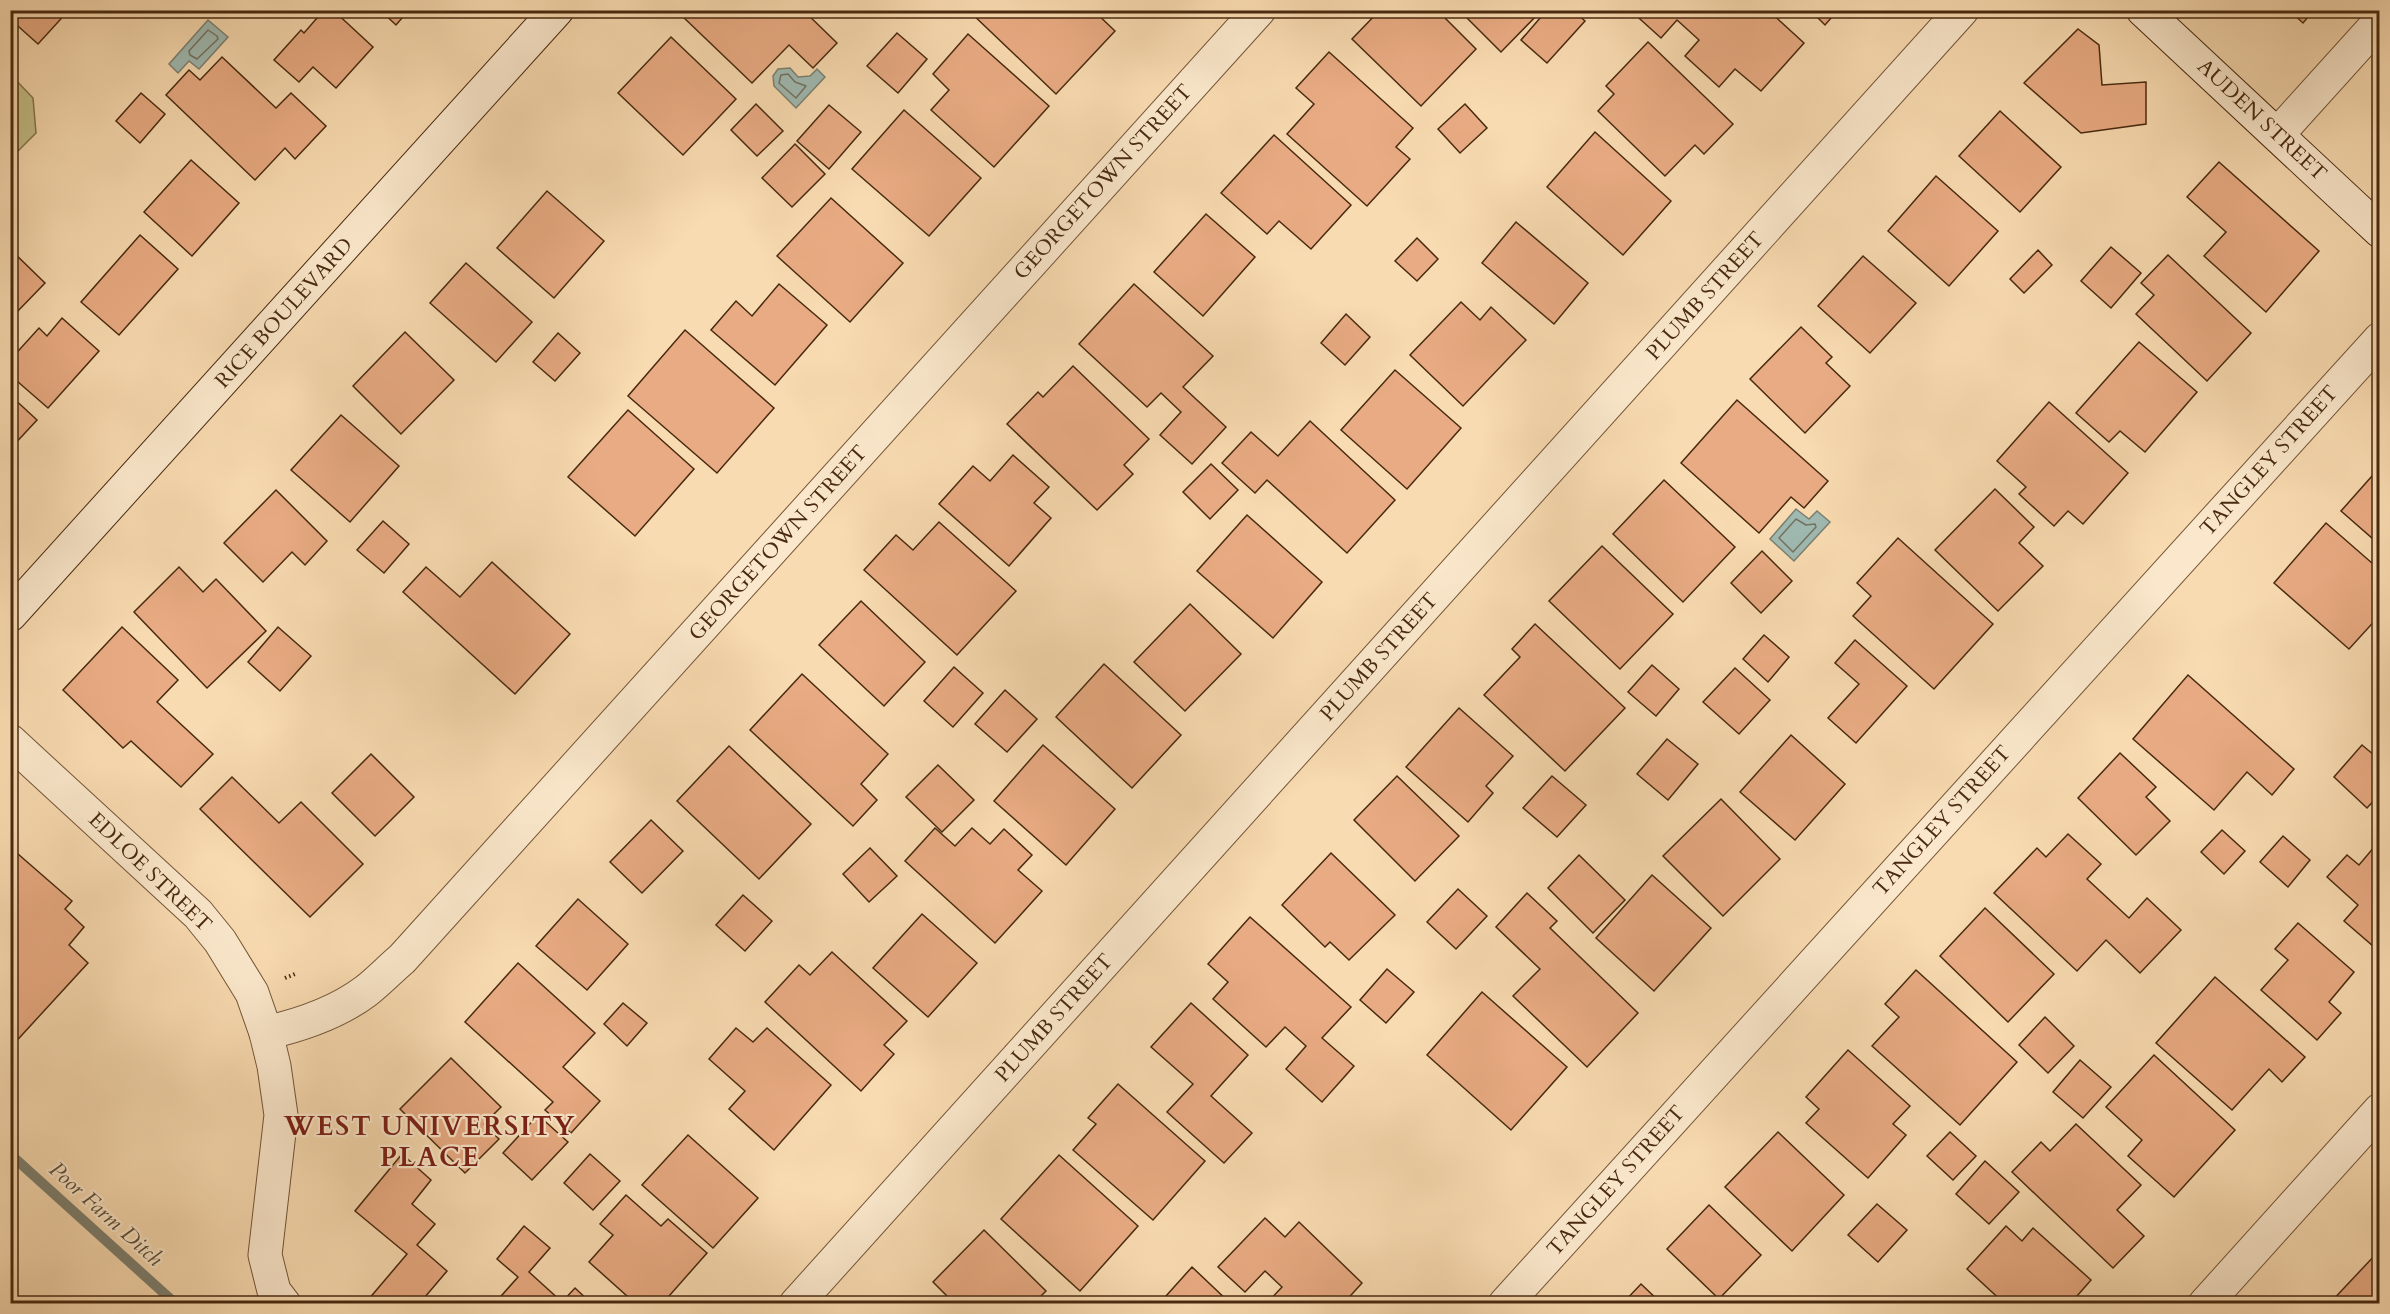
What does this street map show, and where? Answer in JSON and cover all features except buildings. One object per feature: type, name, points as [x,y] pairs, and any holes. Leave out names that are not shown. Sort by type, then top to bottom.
[{"type":"street","name":"RICE BOULEVARD","points":[[10,615],[557,10]]},
{"type":"street","name":"GEORGETOWN STREET","points":[[266,1033],[300,1025],[335,1010],[366,992],[402,959],[1259,10]]},
{"type":"street","name":"PLUMB STREET","points":[[796,1304],[1962,10]]},
{"type":"street","name":"AUDEN STREET","points":[[2143,10],[2379,231]]},
{"type":"street","points":[[2278,134],[2379,21]]},
{"type":"street","name":"TANGLEY STREET","points":[[1504,1304],[2379,339]]},
{"type":"street","name":"EDLOE STREET","points":[[10,741],[198,915],[220,941],[252,993],[266,1033],[281,1115],[265,1255],[274,1291],[284,1304]]},
{"type":"street","points":[[2205,1304],[2379,1110]]},
{"type":"shaded area","points":[[11,75],[33,98],[36,133],[11,158]]},
{"type":"water","points":[[208,20],[228,37],[199,69],[189,61],[178,73],[169,64]]},
{"type":"water","points":[[790,68],[798,77],[810,76],[817,69],[825,77],[796,108],[774,86],[773,76],[778,69]]},
{"type":"water","points":[[1796,509],[1809,519],[1817,511],[1830,522],[1794,561],[1770,539]]},
{"type":"waterway","name":"Poor Farm Ditch","points":[[10,1154],[176,1304]]},
{"type":"district","name":"WEST UNIVERSITY PLACE","points":[[430,1142]]}]
